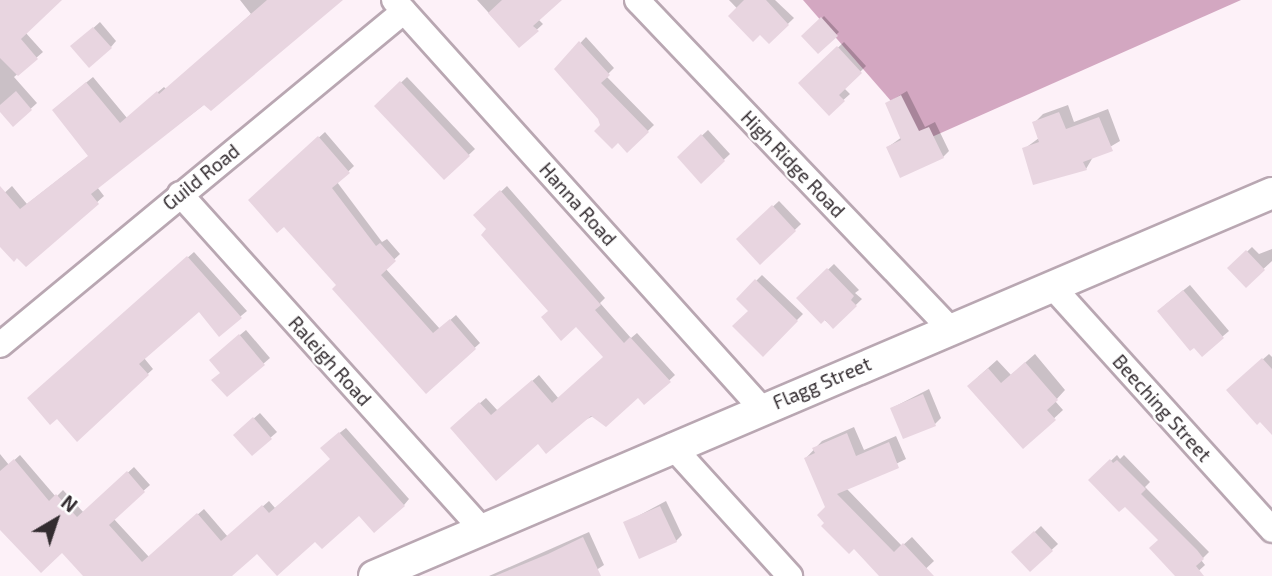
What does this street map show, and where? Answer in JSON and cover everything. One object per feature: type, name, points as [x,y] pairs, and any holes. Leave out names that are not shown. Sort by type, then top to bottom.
[{"type":"street","name":"High Ridge Road","points":[[637,0],[950,329]]},
{"type":"street","name":"Guild Road","points":[[0,345],[399,6]]},
{"type":"street","name":"Hanna Road","points":[[399,6],[762,409]]},
{"type":"street","name":"Flagg Street","points":[[374,576],[672,446],[1272,193]]},
{"type":"street","name":"Raleigh Road","points":[[180,194],[481,528]]},
{"type":"street","name":"Beeching Street","points":[[1051,285],[1272,530]]},
{"type":"street","points":[[672,446],[790,576]]},
{"type":"shaded area","points":[[803,0],[1241,0],[925,140]]},
{"type":"building","points":[[0,0],[62,0],[21,39],[38,59],[18,76],[0,58]]},
{"type":"building","points":[[267,0],[343,0],[211,111],[204,105],[91,194],[99,204],[26,267],[17,258],[14,262],[0,247],[0,186],[20,209],[88,156],[52,110],[86,82],[120,123],[157,91],[159,94]]},
{"type":"building","points":[[502,0],[562,0],[533,26],[539,31],[519,48],[488,13]]},
{"type":"building","points":[[744,0],[766,0],[789,25],[769,44],[760,35],[753,42],[728,16]]},
{"type":"building","points":[[821,17],[838,36],[818,54],[801,36]]},
{"type":"building","points":[[93,27],[112,48],[89,68],[70,46]]},
{"type":"building","points":[[579,41],[610,75],[601,83],[649,132],[627,153],[618,143],[612,149],[594,131],[600,125],[598,119],[554,69]]},
{"type":"building","points":[[837,46],[862,73],[839,95],[845,101],[829,116],[798,83]]},
{"type":"building","points":[[400,81],[470,156],[444,180],[374,106]]},
{"type":"building","points":[[16,91],[32,110],[13,127],[0,112],[0,105]]},
{"type":"building","points":[[901,95],[919,131],[929,127],[944,158],[900,178],[886,147],[901,140],[885,103]]},
{"type":"building","points":[[1059,112],[1066,129],[1099,117],[1113,151],[1083,162],[1087,170],[1033,185],[1022,148],[1039,142],[1032,122]]},
{"type":"building","points":[[701,134],[725,161],[701,184],[677,157]]},
{"type":"building","points":[[318,136],[350,173],[332,188],[376,246],[380,243],[396,261],[381,275],[433,333],[450,319],[476,349],[426,394],[332,289],[336,285],[284,227],[277,233],[248,200]]},
{"type":"building","points":[[500,190],[601,305],[595,310],[624,343],[630,337],[671,382],[644,405],[638,398],[606,427],[591,416],[546,454],[538,444],[496,481],[450,428],[479,402],[491,415],[532,380],[552,403],[603,357],[576,327],[561,341],[541,317],[548,311],[481,235],[486,229],[473,215]]},
{"type":"building","points":[[772,205],[796,231],[760,265],[736,239]]},
{"type":"building","points":[[1246,250],[1265,270],[1246,288],[1227,268]]},
{"type":"building","points":[[187,256],[242,318],[219,337],[199,312],[139,364],[149,375],[77,442],[57,419],[50,425],[27,398]]},
{"type":"building","points":[[827,268],[854,296],[851,300],[857,306],[833,329],[825,320],[821,324],[796,298]]},
{"type":"building","points":[[755,279],[798,321],[763,357],[732,326],[748,311],[736,299]]},
{"type":"building","points":[[1183,290],[1224,338],[1202,357],[1194,348],[1190,351],[1157,311]]},
{"type":"building","points":[[239,334],[265,365],[227,397],[211,380],[220,373],[209,360]]},
{"type":"building","points":[[1262,358],[1272,369],[1272,435],[1260,422],[1257,425],[1226,390]]},
{"type":"building","points":[[1025,362],[1058,400],[1047,410],[1056,420],[1023,449],[967,386],[988,368],[1001,383]]},
{"type":"building","points":[[923,394],[936,426],[903,439],[890,408]]},
{"type":"building","points":[[253,417],[272,439],[252,456],[233,435]]},
{"type":"building","points":[[339,432],[405,506],[374,533],[359,516],[322,549],[315,542],[277,576],[257,554],[232,576],[83,576],[62,553],[41,573],[0,530],[0,471],[14,459],[49,501],[56,494],[77,517],[127,471],[145,492],[109,525],[142,562],[197,513],[221,541],[262,505],[269,513],[330,459],[320,448]]},
{"type":"building","points":[[847,433],[856,456],[889,442],[899,468],[837,494],[894,552],[903,543],[934,576],[879,576],[854,549],[849,554],[821,526],[824,523],[817,515],[825,507],[804,458],[815,453],[812,448]]},
{"type":"building","points":[[1110,459],[1113,463],[1117,460],[1146,489],[1141,494],[1197,550],[1204,559],[1196,566],[1204,576],[1175,576],[1149,548],[1158,540],[1125,507],[1119,512],[1088,480]]},
{"type":"building","points":[[660,506],[677,542],[639,559],[623,522]]},
{"type":"building","points":[[1034,531],[1053,551],[1030,572],[1011,552]]},
{"type":"building","points":[[583,537],[601,576],[495,576],[548,554]]}]
